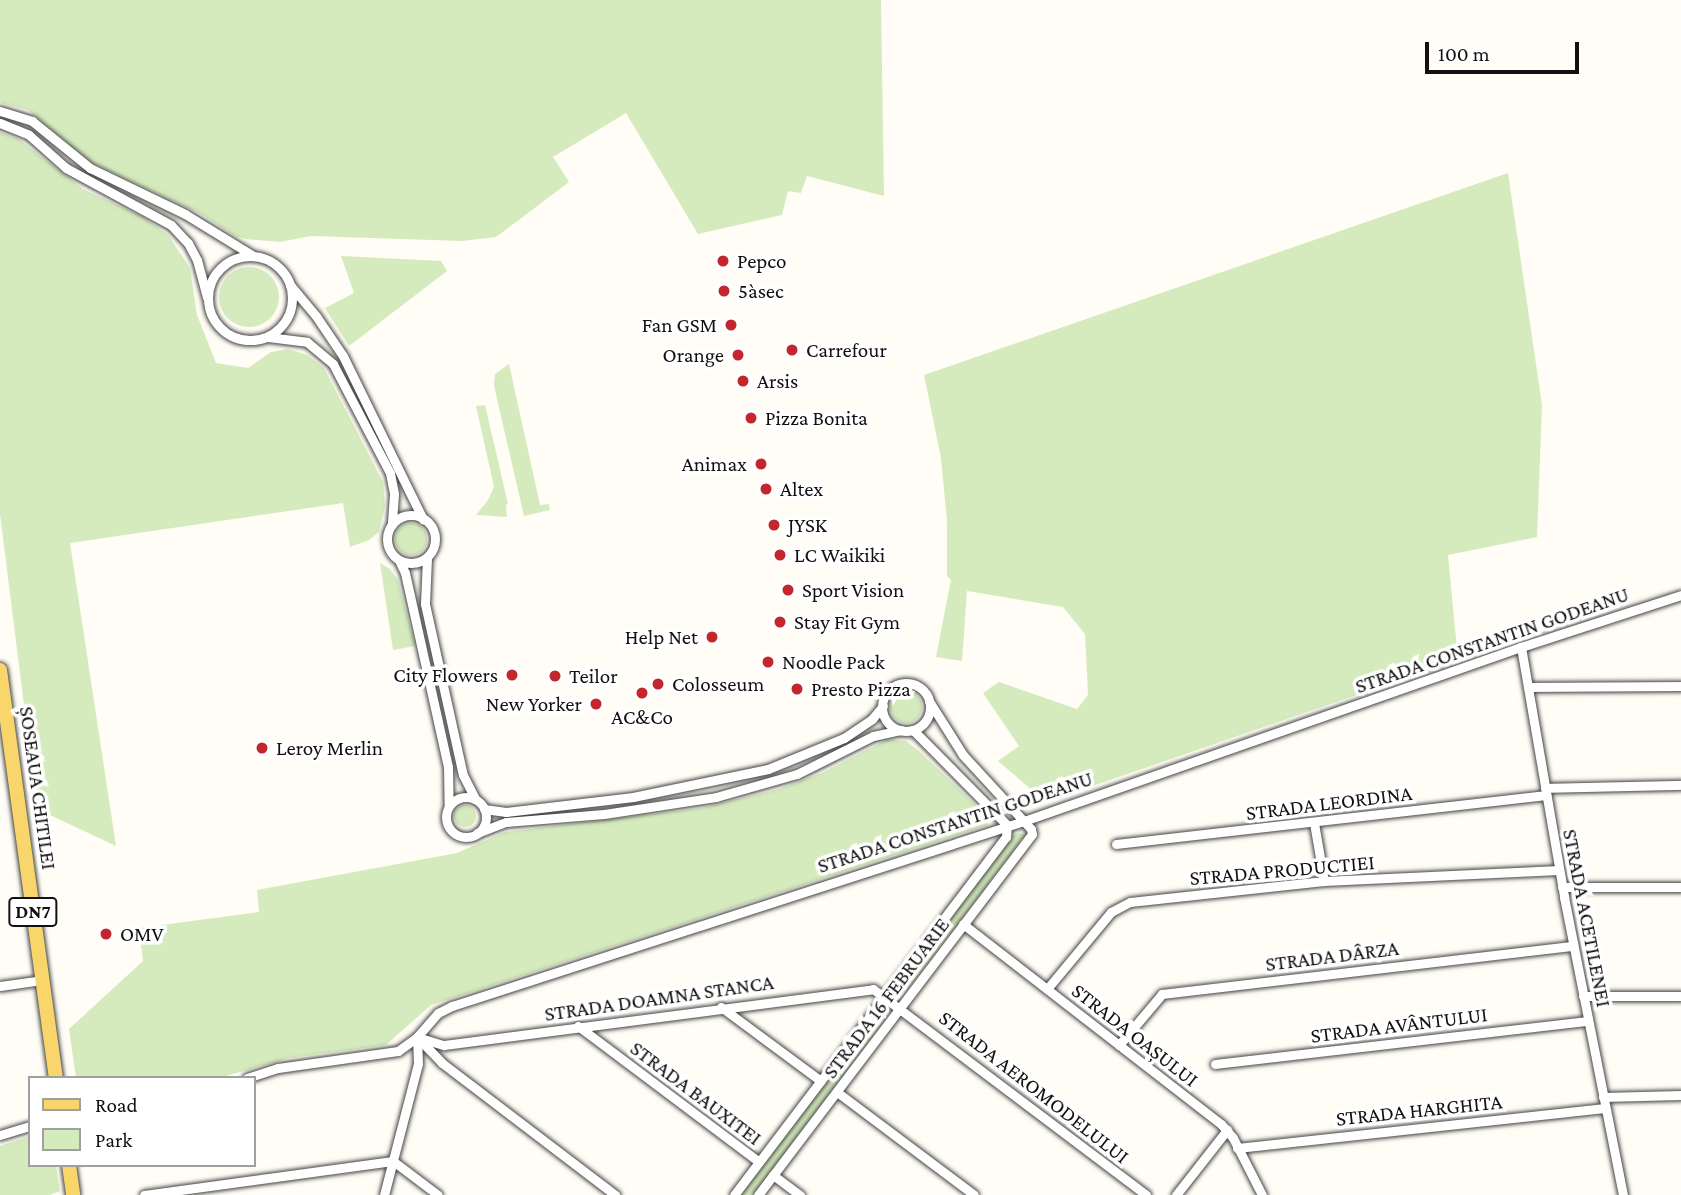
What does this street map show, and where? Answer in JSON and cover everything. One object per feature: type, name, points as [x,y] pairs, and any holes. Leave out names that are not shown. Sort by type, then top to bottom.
[{"type":"main road","name":"ȘOSEAUA CHITILEI","points":[[0,670],[6,756],[56,1076]]},
{"type":"main road","points":[[69,1167],[73,1195]]},
{"type":"street","points":[[0,111],[32,121],[90,168],[185,214],[251,256]]},
{"type":"street","points":[[0,123],[29,135],[74,172],[171,225],[188,243],[197,260],[210,311],[227,333],[253,340],[267,337],[307,342],[333,364],[390,473],[394,494],[388,548],[399,560],[405,573],[448,767],[449,806],[446,819],[452,831],[465,836],[506,822],[604,814],[716,797],[797,774],[873,737],[913,730],[929,715],[929,701]]},
{"type":"street","points":[[208,298],[214,276],[220,267],[240,256],[263,258],[278,267],[343,356],[423,519],[433,528],[435,539],[427,558],[425,604],[463,775],[475,799],[484,809],[485,822],[477,832]]},
{"type":"street","points":[[267,337],[285,321],[290,309],[290,285]]},
{"type":"street","points":[[392,525],[410,515],[423,519]]},
{"type":"street","points":[[399,560],[413,563],[427,558]]},
{"type":"street","name":"STRADA CONSTANTIN GODEANU","points":[[253,1076],[278,1068],[391,1052],[417,1037],[438,1013],[452,1006],[1024,821],[1521,647],[1681,595]]},
{"type":"street","name":"STRADA ACETILENEI","points":[[1521,647],[1562,887],[1623,1195]]},
{"type":"street","points":[[484,809],[506,812],[634,797],[768,769],[844,738],[872,719],[883,706],[887,694],[902,683],[920,687],[963,755],[1024,821]]},
{"type":"street","points":[[1528,687],[1681,686]]},
{"type":"street","points":[[883,706],[890,723],[901,730]]},
{"type":"street","points":[[913,730],[1007,825]]},
{"type":"street","name":"STRADA LEORDINA","points":[[1116,844],[1314,823],[1546,791],[1681,785]]},
{"type":"street","points":[[449,806],[458,798],[475,799]]},
{"type":"street","name":"STRADA 16 FEBRUARIE","points":[[758,1195],[1032,834],[1024,821]]},
{"type":"street","points":[[1314,823],[1324,881]]},
{"type":"street","name":"STRADA 16 FEBRUARIE","points":[[734,1195],[1006,837],[1007,825]]},
{"type":"street","name":"STRADA PRODUCTIEI","points":[[1047,989],[1111,912],[1121,904],[1324,881],[1559,870]]},
{"type":"street","points":[[1562,887],[1681,887]]},
{"type":"street","name":"STRADA OAȘULUI","points":[[963,924],[1227,1130],[1262,1195]]},
{"type":"street","name":"STRADA DÂRZA","points":[[1119,1045],[1162,993],[1573,946]]},
{"type":"street","points":[[0,986],[42,980]]},
{"type":"street","name":"STRADA DOAMNA STANCA","points":[[417,1037],[444,1045],[867,988],[885,994]]},
{"type":"street","points":[[885,994],[901,1006]]},
{"type":"street","points":[[1583,996],[1681,996]]},
{"type":"street","name":"STRADA AEROMODELULUI","points":[[901,1006],[1146,1195]]},
{"type":"street","points":[[721,1007],[821,1081]]},
{"type":"street","name":"STRADA AVÂNTULUI","points":[[1215,1064],[1588,1021]]},
{"type":"street","name":"STRADA BAUXITEI","points":[[578,1026],[759,1163]]},
{"type":"street","points":[[384,1195],[418,1064],[417,1037]]},
{"type":"street","points":[[417,1037],[442,1063],[615,1195]]},
{"type":"street","points":[[837,1092],[974,1195]]},
{"type":"street","points":[[1603,1097],[1681,1095]]},
{"type":"street","name":"STRADA HARGHITA","points":[[1237,1147],[1605,1108]]},
{"type":"street","points":[[0,1135],[28,1126]]},
{"type":"street","points":[[1176,1195],[1227,1130]]},
{"type":"street","points":[[144,1195],[393,1161],[438,1195]]},
{"type":"street","points":[[773,1175],[800,1195]]},
{"type":"green space","points":[[0,0],[881,0],[884,196],[807,176],[801,193],[788,191],[782,215],[698,234],[626,113],[553,157],[569,182],[496,237],[462,241],[311,236],[280,242],[246,239],[235,236],[201,214],[91,162],[28,110],[0,103]]},
{"type":"green space","points":[[0,132],[20,140],[83,189],[143,217],[168,235],[190,268],[197,315],[216,363],[248,368],[271,352],[288,349],[307,355],[324,368],[383,482],[385,506],[379,532],[369,540],[350,547],[343,503],[70,543],[116,846],[37,809],[0,514]]},
{"type":"green space","points":[[1508,173],[1542,405],[1537,537],[1448,555],[1458,660],[1046,802],[998,761],[1019,746],[983,693],[999,682],[1077,709],[1088,695],[1085,634],[1063,607],[967,591],[962,661],[936,657],[951,580],[947,576],[947,521],[941,458],[924,375]]},
{"type":"green space","points":[[341,256],[441,261],[447,271],[349,346],[325,308],[354,293]]},
{"type":"green space","points":[[249,267],[266,272],[274,280],[279,297],[274,314],[266,322],[249,327],[232,322],[224,314],[219,297],[224,280],[232,272]]},
{"type":"green space","points":[[509,364],[540,505],[549,504],[550,510],[524,516],[494,386],[495,374]]},
{"type":"green space","points":[[485,405],[508,504],[507,517],[476,515],[494,487],[476,406]]},
{"type":"green space","points":[[411,523],[422,528],[427,539],[422,550],[411,555],[400,550],[395,539],[400,528]]},
{"type":"green space","points":[[380,563],[390,569],[398,580],[415,646],[393,650]]},
{"type":"green space","points":[[906,691],[917,696],[922,707],[917,718],[906,723],[895,718],[890,707],[895,696]]},
{"type":"green space","points":[[888,739],[906,741],[985,814],[988,825],[431,1005],[386,1045],[289,1058],[226,1076],[76,1076],[69,1029],[143,961],[139,928],[259,912],[257,890],[457,853],[505,832],[701,808],[779,789],[822,773]]},
{"type":"green space","points":[[465,805],[473,808],[476,816],[473,824],[465,827],[457,824],[454,816],[457,808]]},
{"type":"green space","points":[[1013,835],[1025,835],[907,990],[897,995],[895,986]]},
{"type":"green space","points":[[881,1012],[886,1019],[754,1195],[740,1195],[875,1014]]},
{"type":"green space","points":[[28,1137],[28,1167],[56,1167],[60,1191],[50,1195],[0,1195],[0,1146]]},
{"type":"place","name":"Pepco","points":[[723,261]]},
{"type":"place","name":"5àsec","points":[[724,291]]},
{"type":"place","name":"Fan GSM","points":[[731,325]]},
{"type":"place","name":"Carrefour","points":[[792,350]]},
{"type":"place","name":"Orange","points":[[738,355]]},
{"type":"place","name":"Arsis","points":[[743,381]]},
{"type":"place","name":"Pizza Bonita","points":[[751,418]]},
{"type":"place","name":"Animax","points":[[761,464]]},
{"type":"place","name":"Altex","points":[[766,489]]},
{"type":"place","name":"JYSK","points":[[774,525]]},
{"type":"place","name":"LC Waikiki","points":[[780,555]]},
{"type":"place","name":"Sport Vision","points":[[788,590]]},
{"type":"place","name":"Stay Fit Gym","points":[[780,622]]},
{"type":"place","name":"Help Net","points":[[712,637]]},
{"type":"place","name":"Noodle Pack","points":[[768,662]]},
{"type":"place","name":"City Flowers","points":[[512,675]]},
{"type":"place","name":"Teilor","points":[[555,676]]},
{"type":"place","name":"Colosseum","points":[[658,684]]},
{"type":"place","name":"Presto Pizza","points":[[797,689]]},
{"type":"place","name":"AC&Co","points":[[642,693]]},
{"type":"place","name":"New Yorker","points":[[596,704]]},
{"type":"place","name":"Leroy Merlin","points":[[262,748]]},
{"type":"place","name":"OMV","points":[[106,934]]}]
